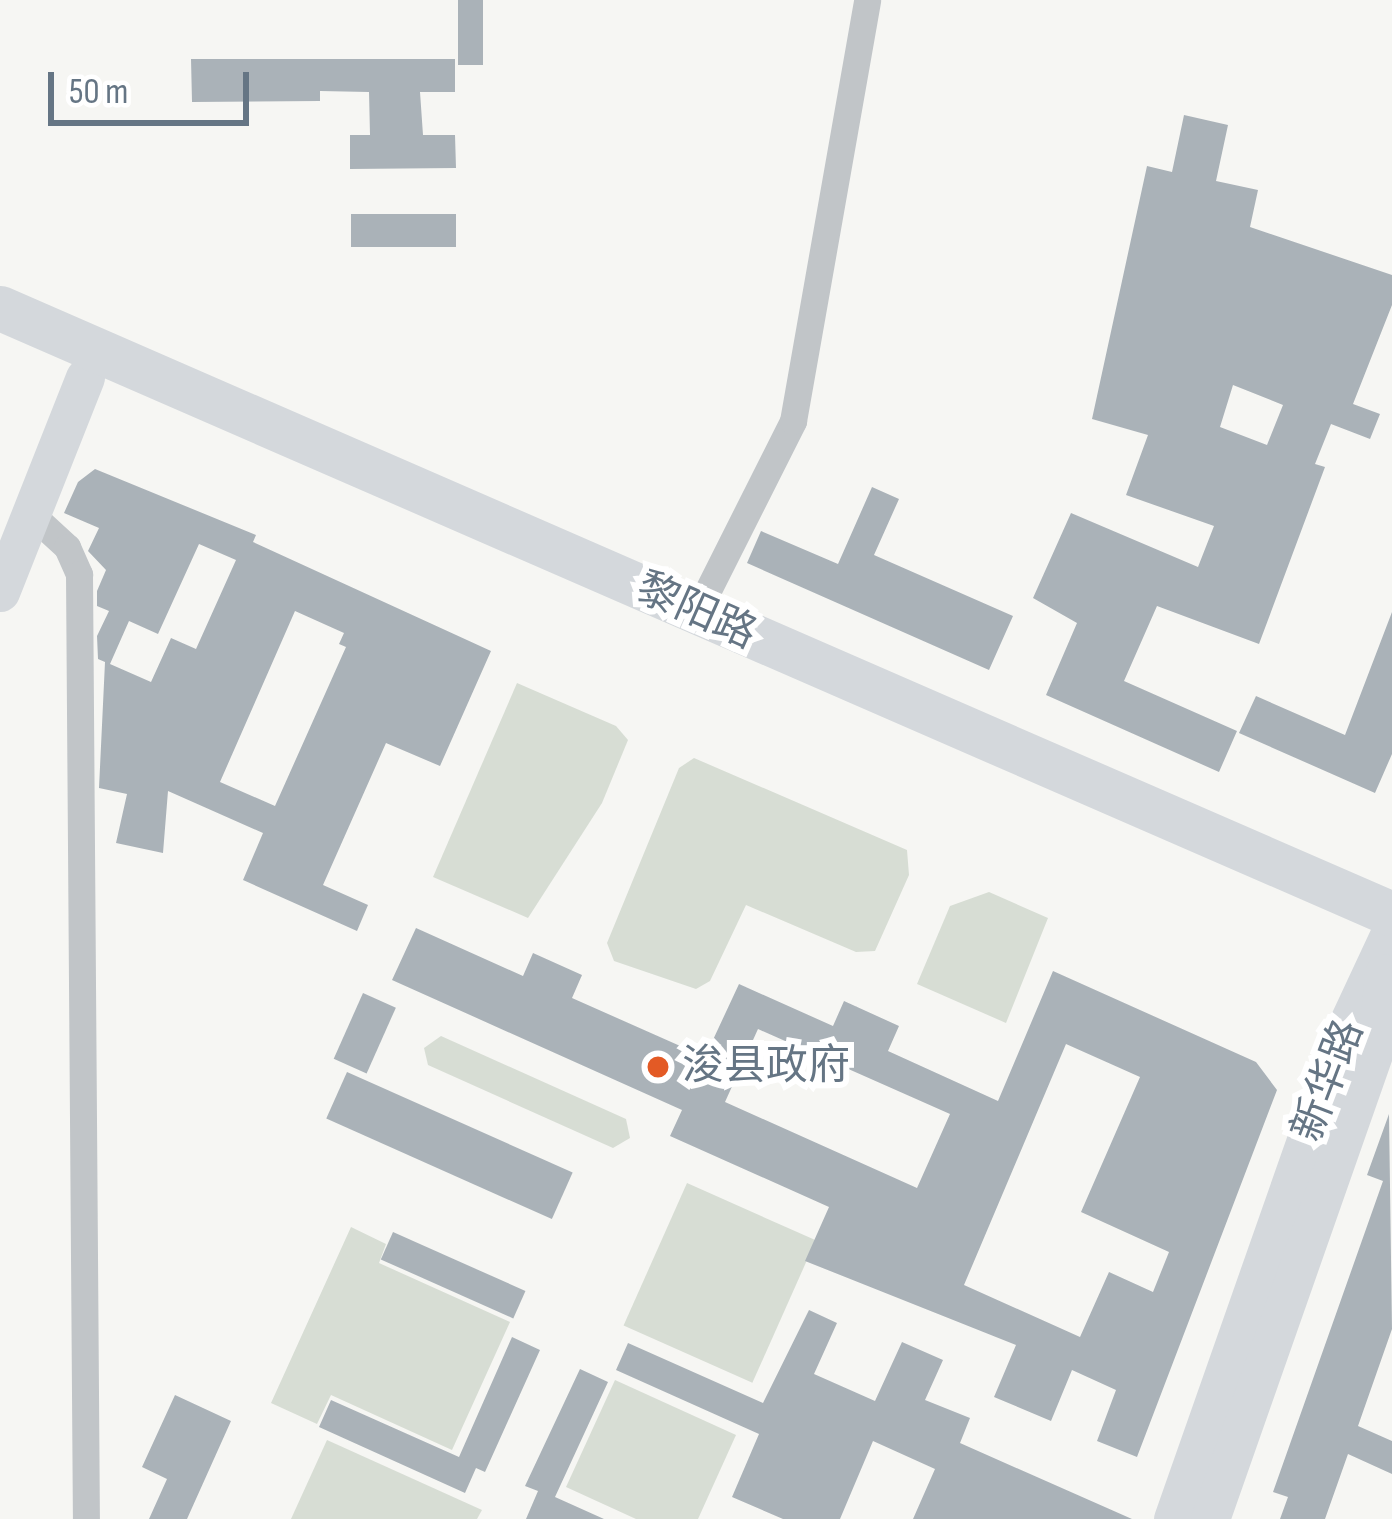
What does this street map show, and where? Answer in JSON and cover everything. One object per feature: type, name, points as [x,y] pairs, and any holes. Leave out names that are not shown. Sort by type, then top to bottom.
[{"type":"main road","name":"黎阳路","points":[[0,308],[697,612],[1391,934]]},
{"type":"main road","name":"黎阳路","points":[[0,340],[1391,934]]},
{"type":"main road","points":[[0,592],[85,377]]},
{"type":"main road","name":"新华路","points":[[1173,1519],[1344,1032],[1391,934]]},
{"type":"main road","name":"新华路","points":[[1210,1519],[1377,1043],[1391,934]]},
{"type":"street","points":[[697,612],[793,421],[867,0]]},
{"type":"street","points":[[31,514],[68,547],[79,574],[86,1519]]},
{"type":"shaded area","points":[[517,683],[616,726],[628,740],[602,803],[528,918],[433,877]]},
{"type":"shaded area","points":[[694,758],[907,850],[909,875],[875,951],[856,952],[746,905],[710,981],[696,989],[614,961],[607,943],[679,768]]},
{"type":"shaded area","points":[[989,892],[1048,918],[1006,1023],[917,984],[950,906]]},
{"type":"shaded area","points":[[441,1036],[626,1119],[630,1138],[613,1148],[428,1065],[424,1048]]},
{"type":"shaded area","points":[[687,1183],[816,1240],[752,1383],[624,1326]]},
{"type":"shaded area","points":[[351,1227],[386,1244],[379,1263],[510,1322],[452,1450],[331,1395],[317,1424],[271,1403]]},
{"type":"shaded area","points":[[615,1380],[736,1435],[698,1519],[636,1519],[566,1487]]},
{"type":"shaded area","points":[[327,1440],[482,1510],[477,1519],[291,1519]]},
{"type":"building","points":[[458,0],[483,0],[483,65],[458,65]]},
{"type":"building","points":[[191,59],[455,59],[455,92],[420,92],[423,135],[455,135],[456,168],[350,169],[350,135],[370,135],[369,92],[320,91],[320,101],[192,102]]},
{"type":"building","points":[[1184,115],[1228,125],[1216,181],[1258,190],[1250,227],[1392,275],[1392,305],[1353,404],[1380,414],[1370,439],[1331,424],[1315,464],[1325,467],[1259,644],[1157,606],[1124,681],[1237,731],[1219,772],[1046,695],[1077,623],[1033,598],[1071,513],[1198,567],[1214,526],[1126,495],[1148,435],[1092,419],[1147,166],[1172,172]],"holes":[[[1233,385],[1283,405],[1267,445],[1220,427]]]},
{"type":"building","points":[[351,214],[456,214],[456,247],[351,247]]},
{"type":"building","points":[[95,469],[256,535],[253,542],[491,651],[440,766],[386,743],[323,885],[368,905],[357,931],[243,880],[263,833],[168,791],[163,853],[116,843],[127,794],[99,788],[105,662],[98,659],[97,636],[109,611],[97,606],[97,591],[106,570],[88,551],[99,528],[64,513],[78,482]],"holes":[[[199,544],[236,560],[196,649],[171,638],[151,682],[110,664],[129,621],[158,634]],[[295,611],[344,633],[339,644],[346,647],[275,806],[220,782]]]},
{"type":"building","points":[[872,487],[899,499],[874,555],[1013,616],[989,670],[747,563],[761,531],[838,564]]},
{"type":"building","points":[[1392,612],[1392,754],[1375,793],[1239,733],[1256,696],[1345,735]]},
{"type":"building","points":[[416,928],[523,976],[533,953],[582,975],[572,998],[705,1057],[739,984],[833,1026],[844,1001],[899,1026],[888,1051],[998,1101],[1053,971],[1256,1062],[1277,1090],[1137,1457],[1097,1441],[1116,1390],[1072,1370],[1051,1421],[994,1397],[1016,1345],[805,1261],[829,1207],[670,1136],[682,1110],[392,980]],"holes":[[[758,1029],[950,1114],[917,1188],[725,1102]],[[1066,1044],[1140,1077],[1081,1212],[1169,1252],[1153,1292],[1109,1272],[1080,1337],[964,1285]]]},
{"type":"building","points":[[363,993],[396,1008],[367,1073],[334,1059]]},
{"type":"building","points":[[347,1072],[573,1172],[552,1219],[326,1119]]},
{"type":"building","points":[[1389,1114],[1392,1329],[1358,1426],[1392,1441],[1392,1474],[1348,1454],[1325,1519],[1280,1519],[1288,1497],[1273,1492],[1383,1181],[1367,1175]]},
{"type":"building","points":[[393,1232],[525,1291],[513,1318],[381,1259]]},
{"type":"building","points":[[809,1310],[837,1323],[814,1374],[875,1401],[902,1342],[943,1360],[925,1400],[970,1418],[960,1443],[1132,1519],[913,1519],[935,1469],[873,1441],[840,1519],[783,1519],[732,1497],[759,1434],[616,1370],[628,1343],[763,1403]]},
{"type":"building","points":[[512,1337],[540,1350],[485,1472],[476,1468],[465,1493],[319,1427],[331,1400],[459,1457]]},
{"type":"building","points":[[580,1369],[608,1382],[555,1497],[604,1519],[526,1519],[538,1491],[525,1486]]},
{"type":"building","points":[[175,1395],[231,1421],[187,1519],[149,1519],[167,1479],[142,1467]]},
{"type":"place","name":"浚县政府","points":[[658,1067]]}]
